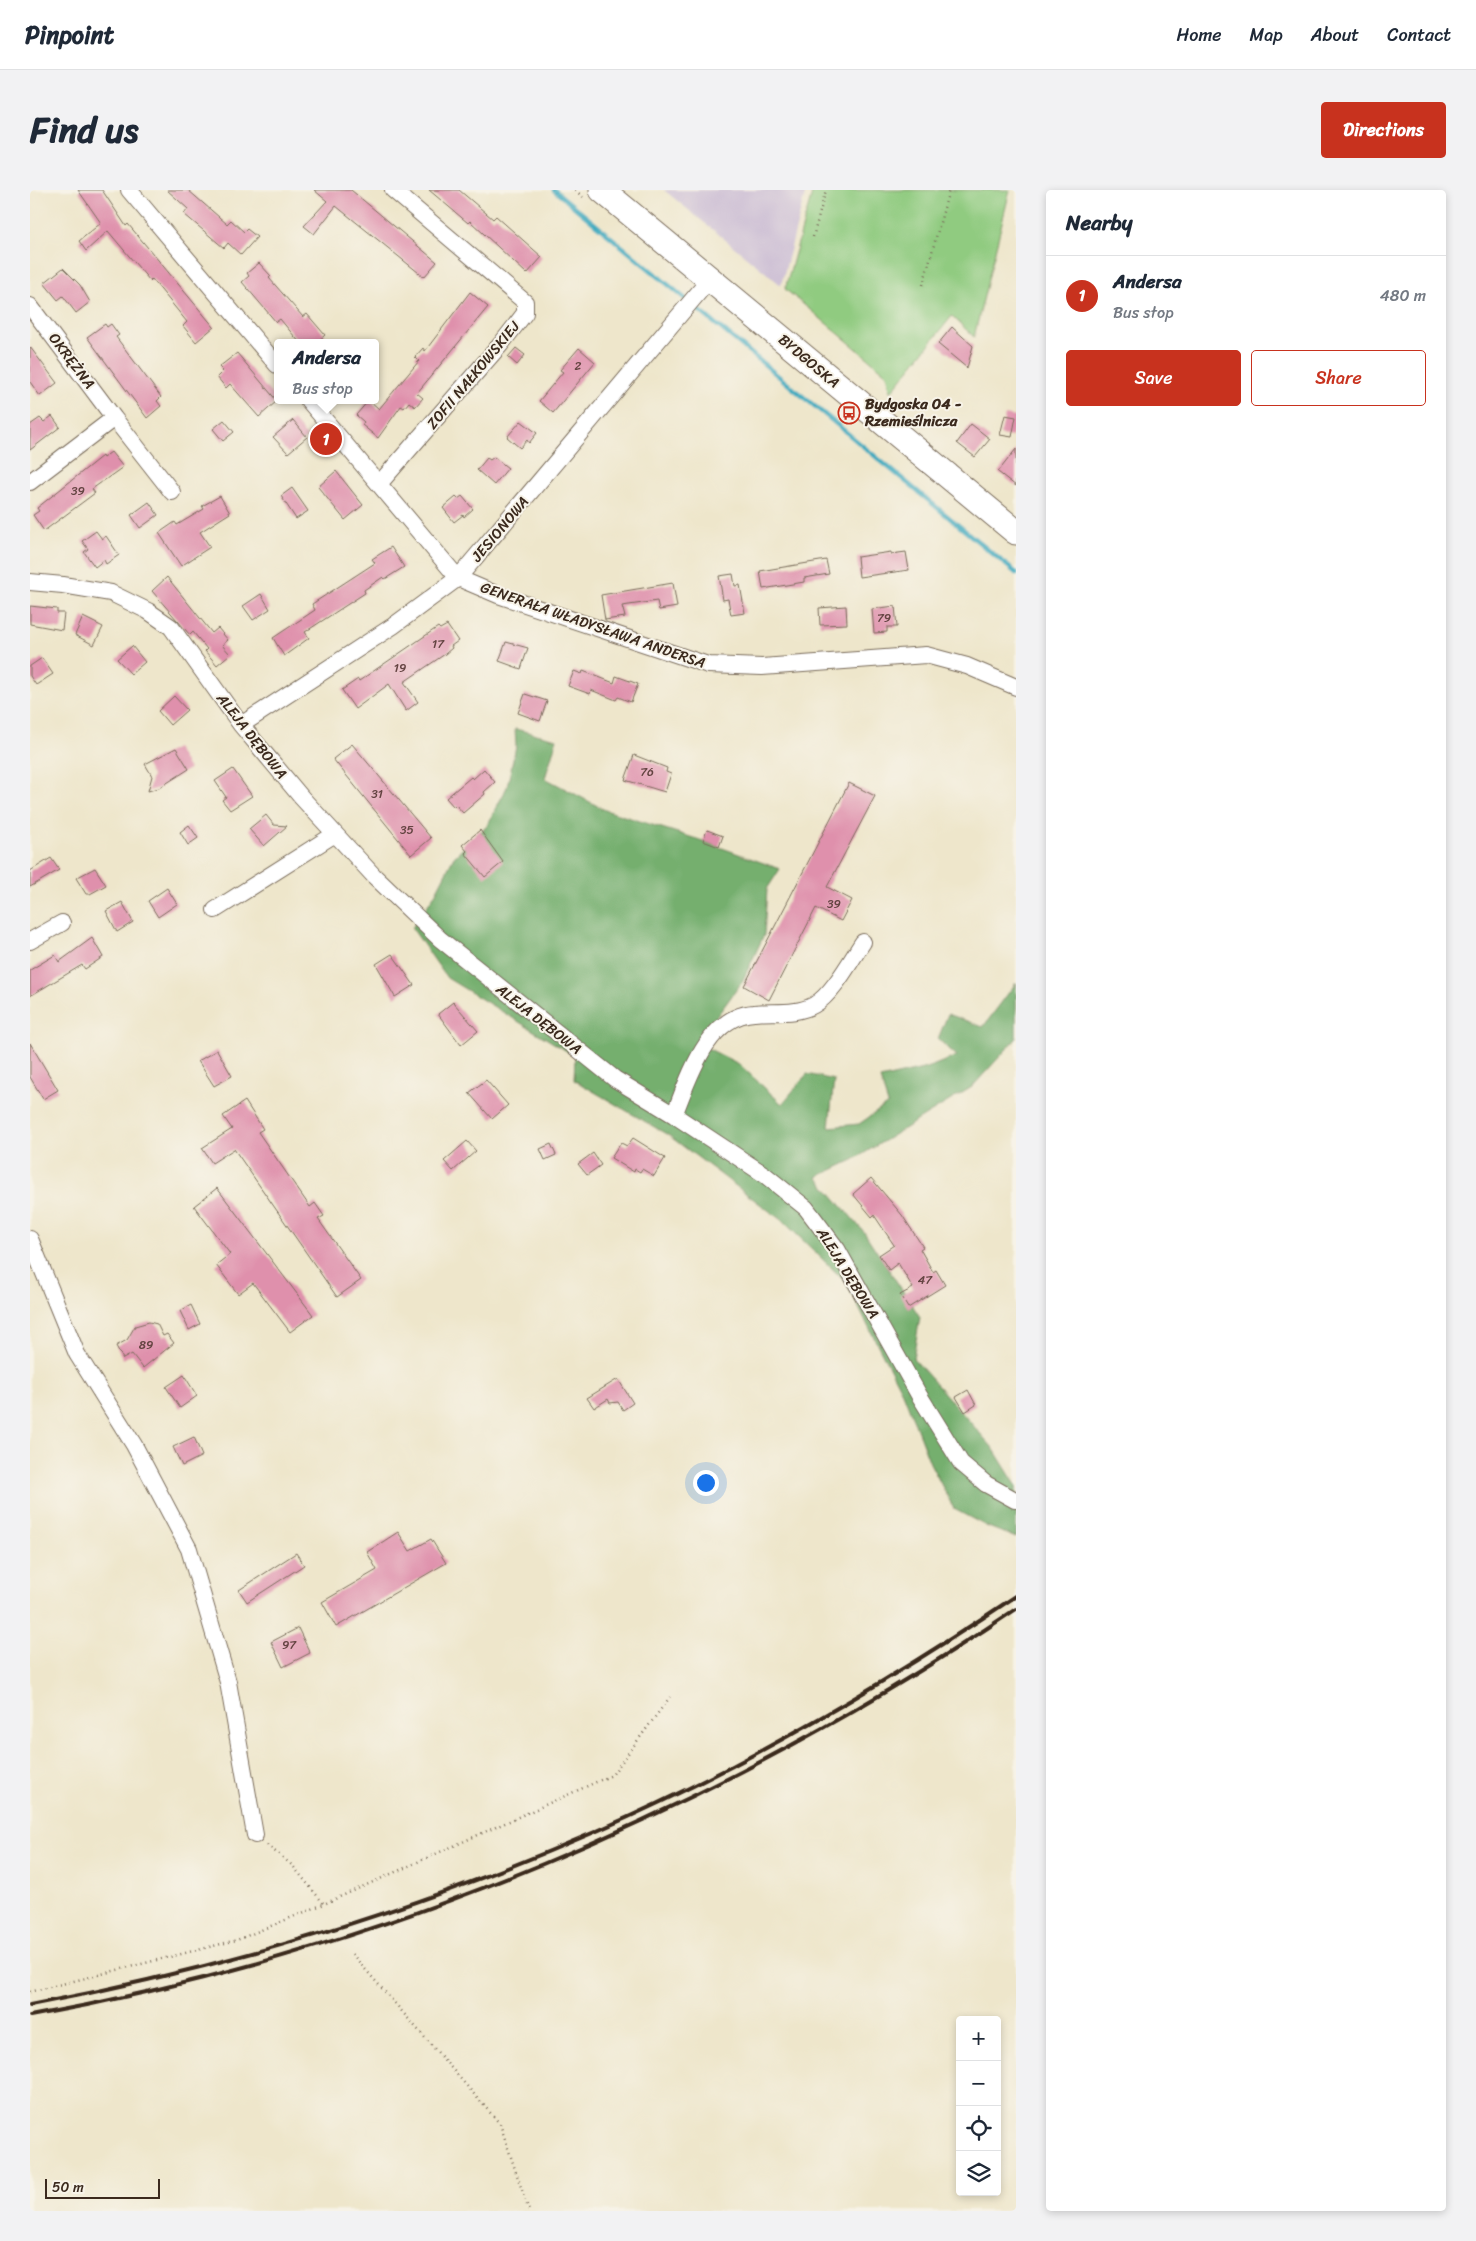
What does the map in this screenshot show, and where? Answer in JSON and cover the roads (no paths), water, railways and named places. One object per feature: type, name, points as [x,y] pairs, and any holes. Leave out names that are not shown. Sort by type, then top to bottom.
[{"type":"main road","name":"BYDGOSKA","points":[[602,190],[1016,532]]},
{"type":"street","points":[[129,190],[274,360]]},
{"type":"street","name":"ZOFII NAŁKOWSKIEJ","points":[[379,484],[501,344],[525,313],[525,302],[394,190]]},
{"type":"street","name":"JESIONOWA","points":[[241,726],[393,626],[458,578],[710,279]]},
{"type":"street","name":"OKRĘŻNA","points":[[30,306],[172,492]]},
{"type":"street","name":"GENERAŁA WŁADYSŁAWA ANDERSA","points":[[311,404],[458,578],[498,595],[708,666],[762,667],[926,655],[967,666],[1016,687]]},
{"type":"street","points":[[30,482],[114,418]]},
{"type":"street","name":"ALEJA DĘBOWA","points":[[30,582],[111,593],[148,611],[170,627],[241,726],[334,834],[374,876],[440,939],[615,1079],[765,1175],[806,1208],[837,1249],[919,1395],[961,1463],[986,1484],[1014,1500]]},
{"type":"street","points":[[215,910],[334,834]]},
{"type":"street","points":[[30,941],[62,923]]},
{"type":"street","points":[[674,1115],[696,1061],[718,1030],[741,1014],[800,1012],[816,1003],[839,979],[863,942]]},
{"type":"street","points":[[30,1239],[77,1354],[134,1445],[190,1549],[228,1682],[255,1835]]},
{"type":"waterway","points":[[554,190],[1016,573]]},
{"type":"railway","points":[[30,2005],[103,1990],[247,1955],[389,1911],[528,1860],[652,1806],[759,1752],[864,1693],[1016,1596]]},
{"type":"railway","points":[[30,2016],[162,1988],[291,1954],[419,1912],[544,1864],[667,1809],[786,1748],[903,1681],[1016,1609]]},
{"type":"place","name":"Bydgoska 04 - Rzemieślnicza","points":[[849,413]]},
{"type":"place","name":"Andersa","points":[[326,439]]}]
